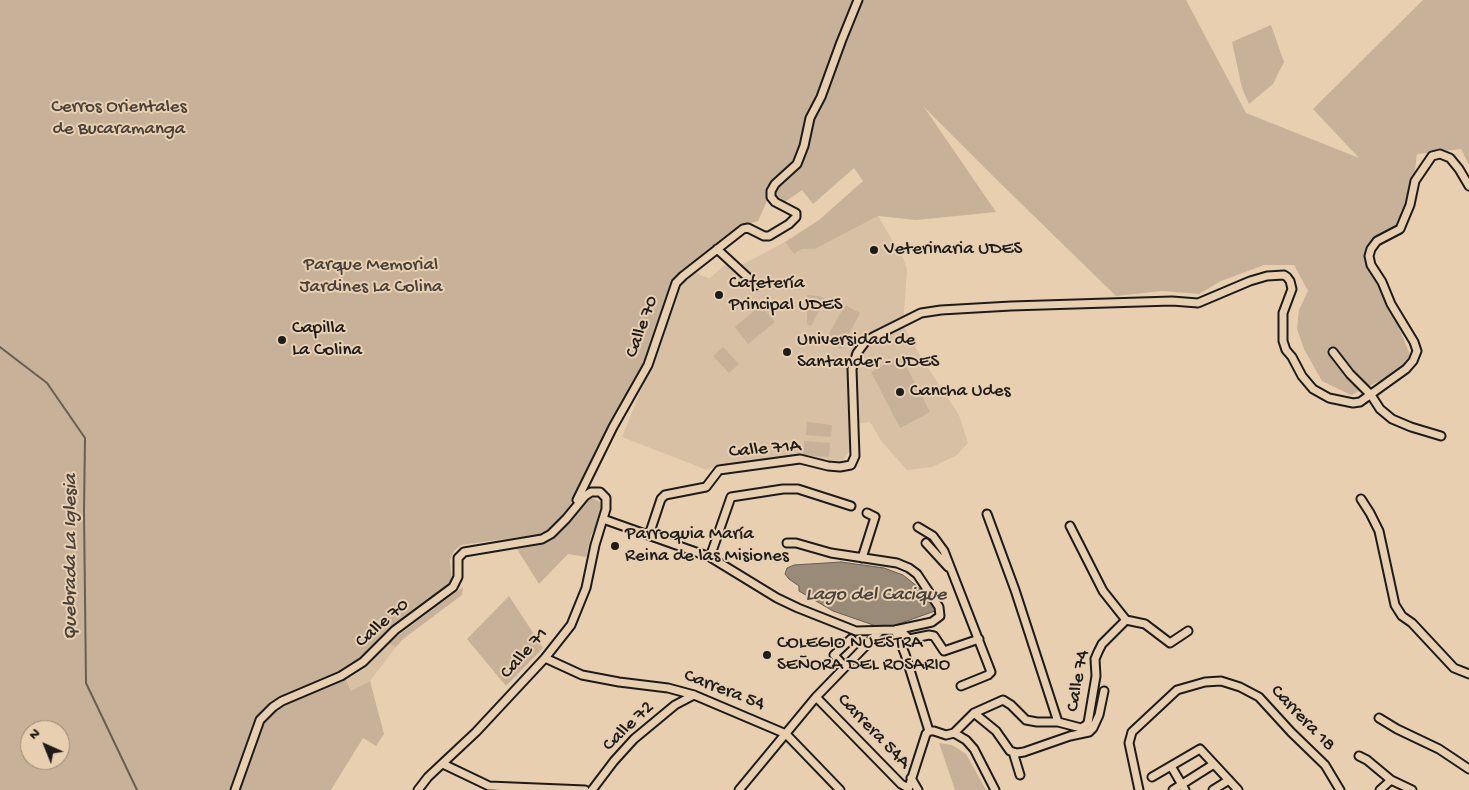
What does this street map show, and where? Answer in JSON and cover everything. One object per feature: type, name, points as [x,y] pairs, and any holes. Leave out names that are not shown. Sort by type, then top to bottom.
[{"type":"street","name":"Calle 70","points":[[571,513],[613,426],[648,365],[676,284],[683,276],[746,228],[764,236],[773,234],[789,224],[796,215],[775,202],[770,197],[771,191],[774,184],[797,164],[804,146],[810,118],[821,97],[840,42],[858,0]]},
{"type":"street","points":[[1372,395],[1406,369],[1413,361],[1417,351],[1414,342],[1391,304],[1382,282],[1371,265],[1369,256],[1371,249],[1377,241],[1400,229],[1410,205],[1415,181],[1432,156],[1440,154],[1450,158],[1469,186]]},
{"type":"street","points":[[717,249],[756,285]]},
{"type":"street","name":"Calle 71A","points":[[649,535],[661,499],[665,496],[706,488],[718,470],[800,460],[834,467],[850,465],[855,456],[852,369],[857,353],[866,341],[872,337],[921,313],[1011,306],[1172,301],[1198,303],[1250,281],[1267,276],[1284,276],[1290,280],[1292,289],[1283,314],[1283,341],[1286,350],[1302,376],[1313,389],[1329,398],[1353,403],[1360,402],[1372,395]]},
{"type":"street","points":[[1333,352],[1350,374],[1372,395],[1380,409],[1392,419],[1441,436]]},
{"type":"street","points":[[587,479],[603,494]]},
{"type":"street","points":[[710,557],[731,498],[783,490],[798,490],[851,506]]},
{"type":"street","points":[[581,499],[595,491],[603,494]]},
{"type":"street","name":"Calle 71","points":[[418,790],[423,781],[476,732],[566,633],[578,611],[587,582],[595,545],[606,510],[606,498],[603,494]]},
{"type":"street","points":[[581,499],[594,495],[603,501],[606,510]]},
{"type":"street","name":"Calle 70","points":[[235,790],[260,720],[273,707],[282,701],[341,676],[363,662],[395,630],[454,587],[458,578],[458,558],[464,552],[538,541],[551,534],[571,513],[581,499]]},
{"type":"street","points":[[1361,499],[1379,531],[1396,605],[1402,616],[1412,623],[1454,668],[1469,674]]},
{"type":"street","points":[[862,558],[875,517],[867,513]]},
{"type":"street","points":[[987,514],[1015,590],[1058,722]]},
{"type":"street","points":[[603,519],[710,557],[766,592],[798,608],[856,631],[901,629],[936,620],[940,616],[939,607],[917,574],[909,568],[897,563],[831,553],[796,543],[787,543]]},
{"type":"street","points":[[1070,526],[1103,591],[1126,620],[1145,624],[1170,643],[1188,631]]},
{"type":"street","points":[[918,527],[939,543],[944,551],[991,672],[961,686]]},
{"type":"street","points":[[926,543],[952,572]]},
{"type":"street","name":"Calle 74","points":[[954,733],[974,713],[1005,701],[1026,720],[1058,722],[1081,728],[1085,726],[1088,723],[1098,652],[1102,644],[1126,620]]},
{"type":"street","points":[[901,629],[906,638],[932,635],[944,651],[979,639]]},
{"type":"street","points":[[901,629],[905,654],[929,731]]},
{"type":"street","points":[[739,790],[816,697],[880,631]]},
{"type":"street","points":[[845,667],[834,656],[851,639]]},
{"type":"street","name":"Carrera 54","points":[[545,658],[582,675],[668,688],[694,694],[786,734],[840,790]]},
{"type":"street","name":"Carrera 18","points":[[1139,790],[1129,743],[1130,735],[1135,728],[1172,693],[1205,682],[1221,681],[1255,694],[1325,765],[1340,790]]},
{"type":"street","points":[[1013,752],[1024,752],[1070,736],[1089,732],[1099,715],[1104,690]]},
{"type":"street","name":"Calle 72","points":[[592,790],[634,739],[676,705],[694,694]]},
{"type":"street","name":"Carrera 54A","points":[[816,697],[906,787]]},
{"type":"street","points":[[974,713],[996,731],[1004,744],[1013,752],[1020,775]]},
{"type":"street","points":[[1379,718],[1397,729],[1439,748],[1468,767]]},
{"type":"street","points":[[929,731],[946,734],[954,733],[966,740],[974,749],[995,790]]},
{"type":"street","points":[[896,790],[906,787],[926,734],[929,731]]},
{"type":"street","points":[[1152,776],[1200,749],[1238,790]]},
{"type":"street","points":[[1359,756],[1367,760],[1391,780],[1412,790]]},
{"type":"street","points":[[442,764],[489,786],[585,790]]},
{"type":"street","points":[[1173,790],[1183,788],[1214,764]]},
{"type":"street","points":[[1171,766],[1183,788]]},
{"type":"street","name":"Carrera 54A","points":[[910,778],[918,790]]},
{"type":"street","points":[[1213,790],[1229,780]]},
{"type":"street","points":[[1380,790],[1391,780]]},
{"type":"shaded area","name":"Universidad de Santander - UDES","points":[[878,216],[903,258],[907,269],[904,313],[905,329],[959,415],[968,443],[957,455],[932,467],[907,470],[882,442],[870,422],[850,425],[849,452],[843,460],[800,457],[718,465],[707,470],[622,437],[650,368],[678,289],[684,279],[694,270],[702,276],[710,278],[727,263],[734,269],[785,242],[794,254],[802,249],[815,249]]},
{"type":"shaded area","points":[[388,643],[396,647],[370,681],[351,691],[347,680],[368,666]]},
{"type":"green space","points":[[0,0],[1186,0],[1246,113],[1359,158],[1313,109],[1423,0],[1469,0],[1469,165],[1461,149],[1417,154],[1410,211],[1405,206],[1403,216],[1393,233],[1369,247],[1370,268],[1385,292],[1410,355],[1402,370],[1351,395],[1322,381],[1304,349],[1297,329],[1299,310],[1308,291],[1294,265],[1264,265],[1221,281],[1199,294],[1162,291],[1116,296],[924,107],[996,212],[916,220],[878,216],[815,249],[802,249],[794,254],[785,242],[819,220],[863,181],[854,168],[813,204],[802,190],[779,206],[767,201],[758,221],[748,224],[735,232],[678,276],[670,286],[646,357],[606,432],[567,512],[552,527],[541,534],[461,545],[454,551],[450,560],[452,581],[449,586],[396,624],[358,660],[342,669],[351,691],[370,681],[384,734],[376,746],[363,738],[331,790],[0,790]]},
{"type":"green space","points":[[1271,25],[1284,62],[1273,84],[1249,104],[1242,88],[1232,42]]},
{"type":"green space","points":[[807,295],[826,299],[811,326],[807,324]]},
{"type":"green space","points":[[761,305],[775,322],[748,344],[735,327]]},
{"type":"green space","points":[[845,305],[860,313],[841,349],[825,341]]},
{"type":"green space","points":[[723,347],[739,364],[729,373],[713,356]]},
{"type":"green space","name":"Cancha Udes","points":[[901,356],[930,412],[900,428],[871,372]]},
{"type":"green space","points":[[807,422],[832,425],[831,437],[806,435]]},
{"type":"green space","points":[[804,441],[830,443],[829,457],[803,455]]},
{"type":"green space","points":[[592,498],[600,502],[602,512],[591,536],[586,557],[568,554],[539,584],[517,549],[539,545],[549,539],[571,519],[583,502]]},
{"type":"green space","points":[[463,587],[462,595],[403,639],[396,647],[388,643]]},
{"type":"green space","points":[[509,596],[543,648],[506,686],[467,639]]},
{"type":"green space","points":[[939,743],[952,745],[966,754],[986,790],[955,790]]},
{"type":"water","name":"Lago del Cacique","points":[[841,562],[884,568],[903,575],[923,591],[936,608],[935,611],[890,627],[879,627],[833,611],[799,591],[799,586],[785,574],[787,568],[794,565]]},
{"type":"waterway","name":"Quebrada La Iglesia","points":[[0,347],[47,383],[85,438],[86,683],[137,790]]},
{"type":"place","name":"Veterinaria UDES","points":[[874,250]]},
{"type":"place","name":"Cafetería Principal UDES","points":[[719,295]]},
{"type":"place","name":"Capilla La Colina","points":[[282,340]]},
{"type":"place","name":"Universidad de Santander - UDES","points":[[787,352]]},
{"type":"place","name":"Cancha Udes","points":[[900,392]]},
{"type":"place","name":"Parroquia María Reina de las Misiones","points":[[615,546]]},
{"type":"place","name":"COLEGIO NUESTRA SEÑORA DEL ROSARIO","points":[[767,655]]},
{"type":"park label","name":"Cerros Orientales de Bucaramanga","points":[[119,119]]},
{"type":"park label","name":"Parque Memorial Jardines La Colina","points":[[371,277]]}]
